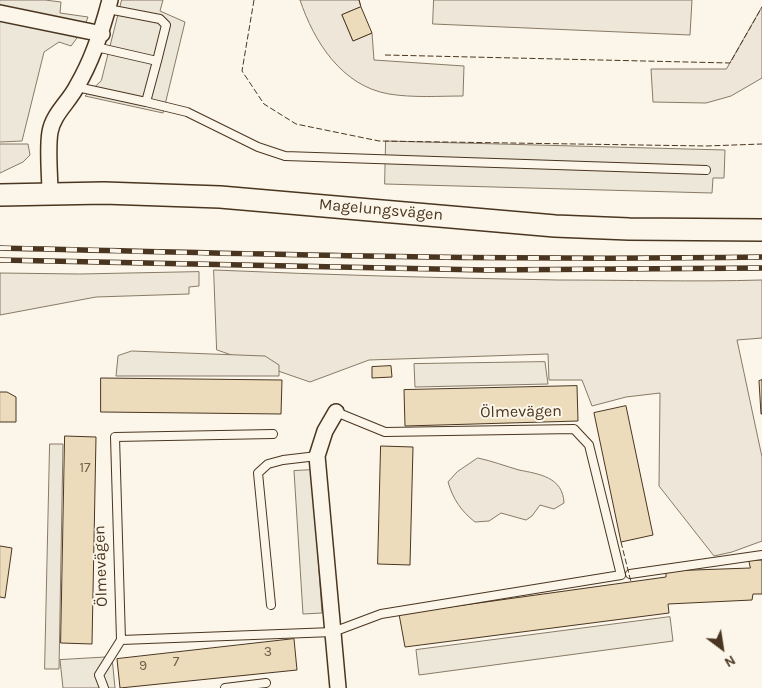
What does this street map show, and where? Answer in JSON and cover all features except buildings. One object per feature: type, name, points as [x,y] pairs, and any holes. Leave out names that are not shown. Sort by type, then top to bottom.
[{"type":"main road","name":"Magelungsvägen","points":[[0,195],[148,194],[220,197],[564,226],[629,229],[762,230]]},
{"type":"street","points":[[50,194],[50,132],[55,117],[77,87],[99,41],[109,4]]},
{"type":"street","points":[[0,13],[99,41]]},
{"type":"street","name":"Ölmevägen","points":[[336,412],[325,431],[317,456],[338,688]]},
{"type":"lane","points":[[109,4],[160,19],[166,25],[146,102]]},
{"type":"lane","points":[[99,41],[157,61]]},
{"type":"lane","points":[[77,87],[186,112],[258,147],[285,156],[706,170]]},
{"type":"lane","name":"Ölmevägen","points":[[273,434],[115,437],[121,640],[333,632],[381,614],[621,575],[589,445],[574,429],[385,432],[336,412]]},
{"type":"lane","points":[[271,605],[258,473],[268,464],[283,460],[317,456]]},
{"type":"lane","points":[[630,574],[762,555]]},
{"type":"lane","points":[[104,688],[100,675],[121,640]]},
{"type":"lane","points":[[225,688],[266,683]]},
{"type":"shaded area","points":[[0,0],[61,2],[60,13],[88,17],[83,30],[71,46],[59,42],[44,52],[22,141],[0,142]]},
{"type":"shaded area","points":[[122,0],[163,0],[160,11],[185,22],[163,113],[85,96],[101,81]]},
{"type":"shaded area","points":[[300,0],[359,0],[361,7],[342,15],[353,41],[372,33],[374,60],[464,66],[463,96],[389,94],[357,82],[332,60],[322,46],[313,31]]},
{"type":"shaded area","points":[[434,0],[692,0],[690,35],[433,24]]},
{"type":"shaded area","points":[[762,7],[762,78],[731,96],[706,103],[653,102],[651,69],[726,69]]},
{"type":"shaded area","points":[[386,141],[725,150],[724,178],[713,178],[712,193],[385,184]]},
{"type":"shaded area","points":[[0,144],[28,144],[30,155],[23,162],[0,173]]},
{"type":"shaded area","points":[[214,270],[558,280],[762,280],[762,338],[737,340],[762,457],[762,541],[732,552],[714,556],[659,486],[660,393],[626,397],[592,406],[582,380],[549,380],[548,354],[369,360],[310,382],[217,350]]},
{"type":"shaded area","points":[[199,272],[199,286],[189,287],[189,294],[96,297],[0,315],[0,273]]},
{"type":"shaded area","points":[[132,351],[265,356],[279,365],[279,376],[116,376],[118,356]]},
{"type":"shaded area","points":[[545,362],[548,384],[415,387],[414,364]]},
{"type":"shaded area","points":[[50,444],[63,444],[59,669],[45,669]]},
{"type":"shaded area","points":[[478,458],[549,478],[559,487],[563,494],[564,503],[554,509],[540,505],[532,516],[526,520],[501,513],[489,521],[475,522],[458,504],[448,482],[457,472]]},
{"type":"shaded area","points":[[312,470],[322,613],[303,614],[294,471]]},
{"type":"shaded area","points":[[670,617],[673,641],[419,675],[416,650]]},
{"type":"shaded area","points":[[112,657],[115,688],[63,688],[60,660]]},
{"type":"railway","points":[[0,248],[286,255],[762,257]]},
{"type":"railway","points":[[0,260],[484,270],[762,268]]},
{"type":"fence","points":[[254,0],[242,71],[264,104],[296,124],[379,141],[706,146],[762,144]]},
{"type":"fence","points":[[359,0],[361,7]]},
{"type":"fence","points":[[385,55],[730,63],[762,7]]},
{"type":"fence","points":[[621,542],[631,582]]}]
